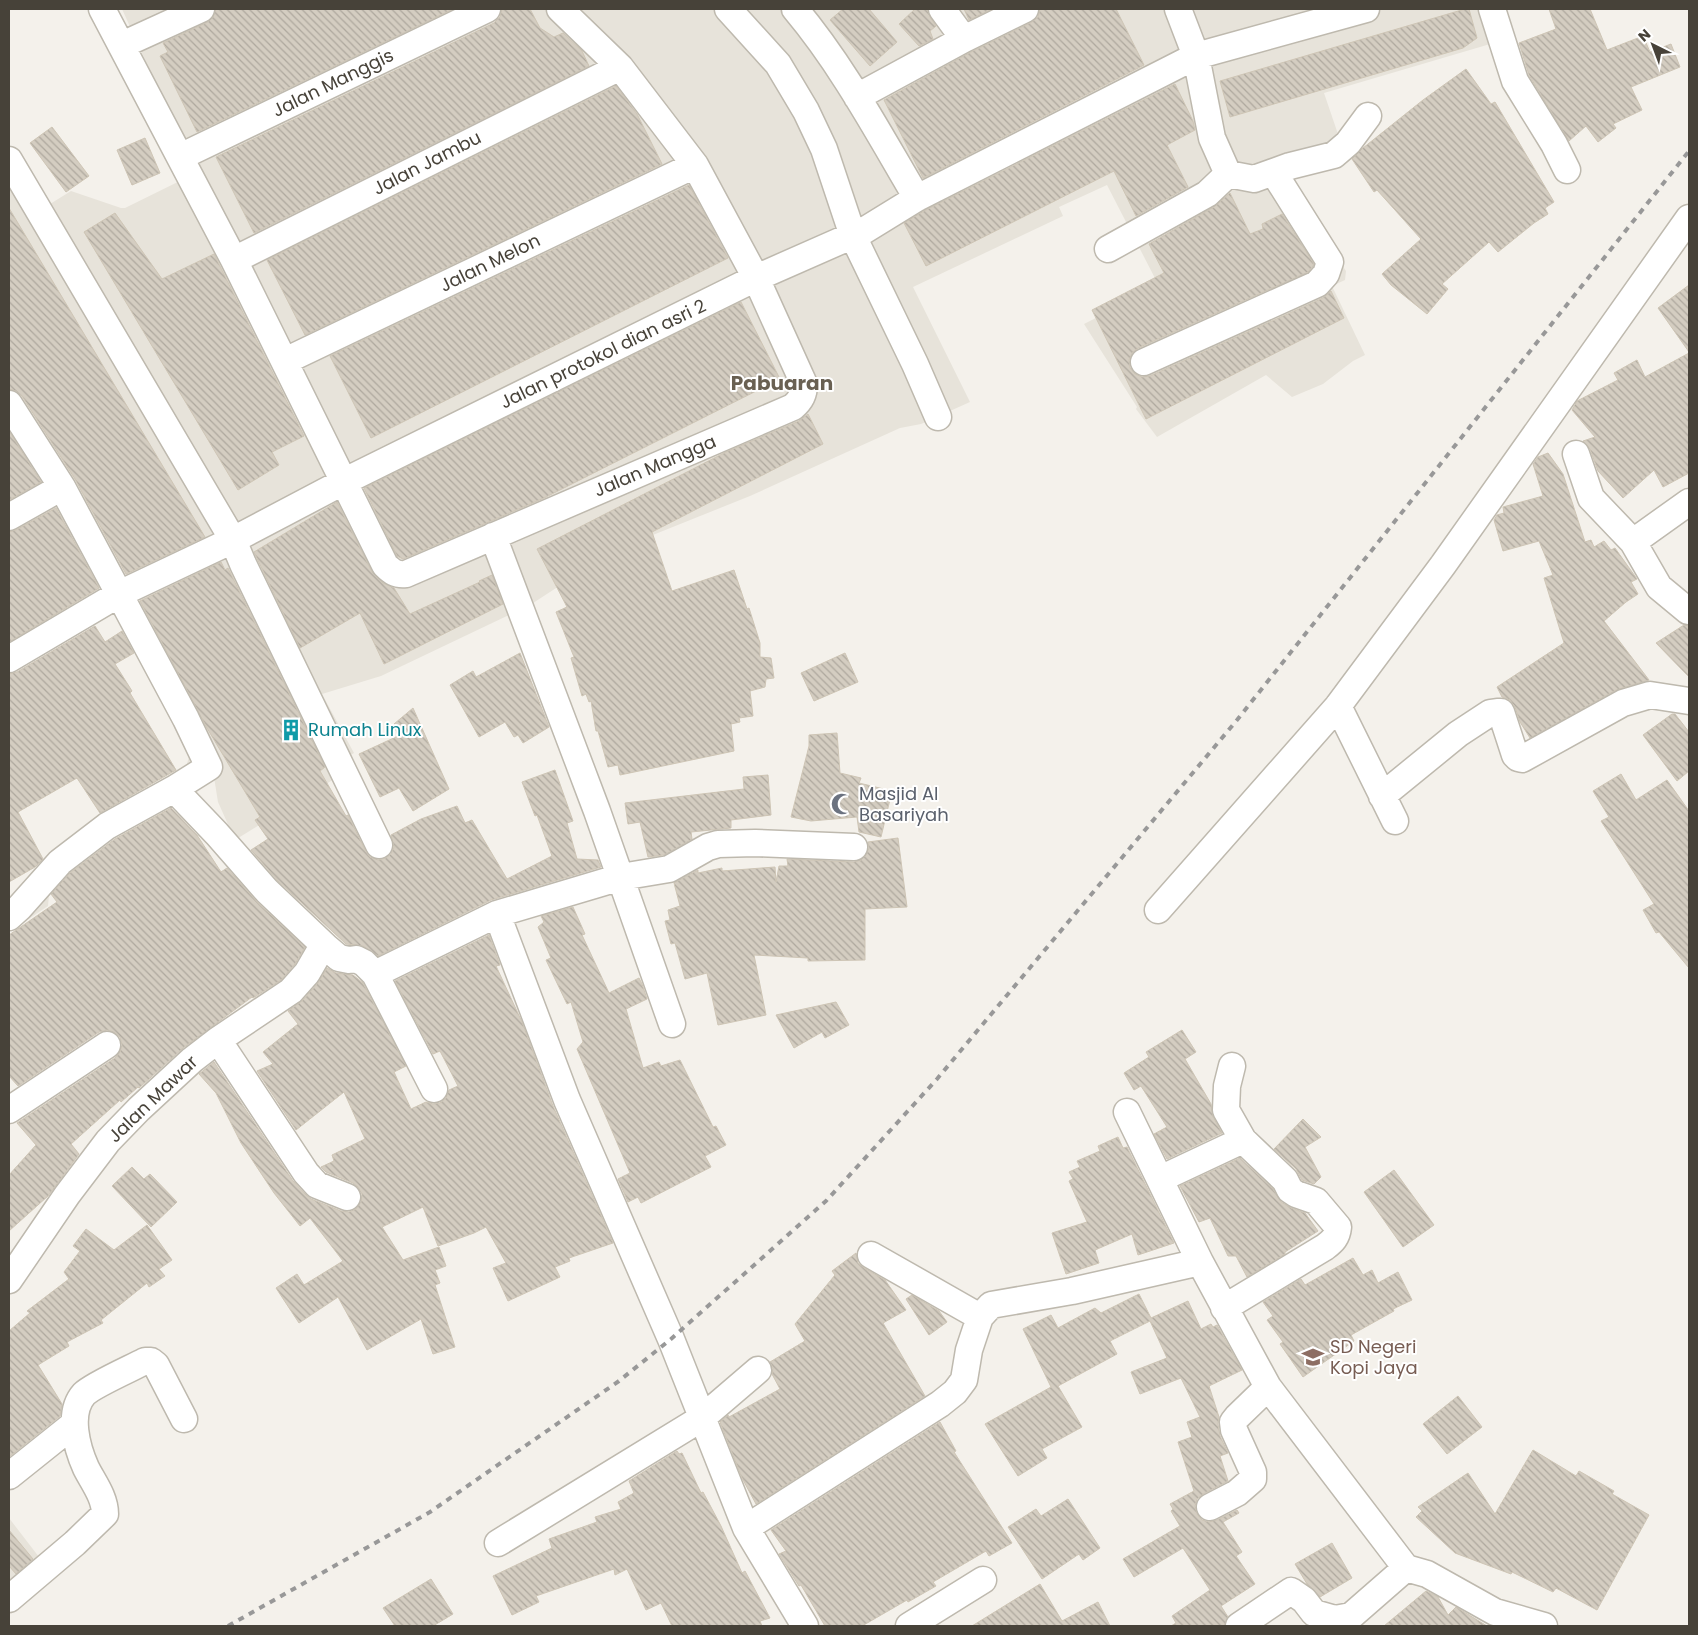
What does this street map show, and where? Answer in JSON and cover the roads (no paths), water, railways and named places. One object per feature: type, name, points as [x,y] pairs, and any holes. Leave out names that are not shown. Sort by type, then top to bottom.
[{"type":"street","points":[[102,9],[234,260],[343,482]]},
{"type":"street","points":[[122,45],[201,9]]},
{"type":"street","name":"Jalan Manggis","points":[[180,156],[487,9]]},
{"type":"street","points":[[560,9],[620,67],[695,165],[756,278]]},
{"type":"street","points":[[728,9],[778,64],[806,110],[938,417]]},
{"type":"street","points":[[795,9],[815,34],[857,97],[917,198]]},
{"type":"street","points":[[942,9],[964,39]]},
{"type":"street","points":[[857,97],[964,39],[1025,9]]},
{"type":"street","points":[[1178,9],[1196,56],[1212,138],[1228,174]]},
{"type":"street","name":"Jalan protokol dian asri 2","points":[[9,659],[119,594],[233,540],[343,482],[756,278],[859,233],[917,198],[1196,56],[1366,9]]},
{"type":"street","points":[[1492,9],[1515,81],[1554,144],[1567,170]]},
{"type":"street","name":"Jalan Jambu","points":[[234,260],[620,67]]},
{"type":"street","points":[[1228,174],[1254,179],[1290,166],[1334,155],[1348,143],[1368,116]]},
{"type":"street","points":[[9,160],[233,540],[378,845]]},
{"type":"street","name":"Jalan Melon","points":[[285,361],[695,165]]},
{"type":"street","points":[[1144,362],[1317,284],[1326,274],[1330,262],[1274,173]]},
{"type":"street","points":[[1108,249],[1207,194],[1228,174]]},
{"type":"street","points":[[1158,910],[1338,706],[1443,566],[1689,218]]},
{"type":"street","name":"Jalan Mangga","points":[[343,482],[385,565],[398,575],[406,574],[793,407],[802,397],[804,384],[756,278]]},
{"type":"street","points":[[9,404],[62,487],[186,719],[209,767],[174,789],[107,826],[60,862],[20,908],[9,917]]},
{"type":"street","points":[[1576,454],[1591,498],[1633,542],[1659,587],[1688,611]]},
{"type":"street","points":[[9,517],[62,487]]},
{"type":"street","points":[[1633,542],[1689,502]]},
{"type":"street","points":[[493,536],[621,877],[672,1024]]},
{"type":"street","points":[[1382,796],[1458,734],[1490,713],[1501,712],[1515,755],[1522,759],[1623,703],[1637,698],[1650,695],[1689,701]]},
{"type":"street","points":[[1338,706],[1395,821]]},
{"type":"street","points":[[174,789],[267,891],[326,947],[339,958],[356,959],[364,963],[375,974],[434,1089]]},
{"type":"street","points":[[375,974],[497,914],[621,877],[669,869],[708,847],[718,844],[755,843],[854,847]]},
{"type":"street","points":[[497,914],[567,1100],[671,1339],[746,1528],[801,1625]]},
{"type":"street","name":"Jalan Mawar","points":[[9,1280],[67,1195],[108,1141],[185,1066],[218,1040],[291,992],[307,973],[318,954],[326,947]]},
{"type":"street","points":[[218,1040],[306,1173],[317,1185],[347,1197]]},
{"type":"street","points":[[9,1110],[107,1045]]},
{"type":"street","points":[[1224,1308],[1325,1247],[1337,1234],[1338,1227],[1316,1201],[1290,1190],[1286,1180],[1244,1140],[1226,1110],[1227,1086],[1232,1066]]},
{"type":"street","points":[[1127,1112],[1200,1262],[1268,1387],[1406,1568],[1427,1574],[1495,1612],[1544,1626]]},
{"type":"street","points":[[1160,1179],[1244,1140]]},
{"type":"street","points":[[871,1255],[980,1317]]},
{"type":"street","points":[[746,1528],[940,1404],[955,1392],[964,1380],[969,1350],[980,1317],[991,1306],[1072,1291],[1200,1262]]},
{"type":"street","points":[[9,1599],[75,1543],[105,1514],[105,1506],[80,1451],[74,1424],[76,1412],[84,1394],[145,1361],[151,1361],[156,1365],[184,1419]]},
{"type":"street","points":[[498,1543],[702,1418],[758,1370]]},
{"type":"street","points":[[1210,1507],[1248,1486],[1253,1479],[1253,1472],[1234,1430],[1233,1422],[1268,1387]]},
{"type":"street","points":[[9,1476],[74,1424]]},
{"type":"street","points":[[1239,1626],[1291,1590],[1304,1600],[1314,1613],[1335,1619],[1351,1616],[1406,1568]]},
{"type":"street","points":[[909,1626],[983,1580]]},
{"type":"railway","points":[[228,1626],[430,1512],[619,1381],[671,1339],[826,1201],[937,1079],[1237,720],[1689,151]]},
{"type":"place","name":"Rumah Linux","points":[[291,730]]},
{"type":"place","name":"Masjid Al Basariyah","points":[[842,804]]},
{"type":"place","name":"SD Negeri Kopi Jaya","points":[[1313,1357]]},
{"type":"district","name":"Pabuaran","points":[[782,383]]}]
